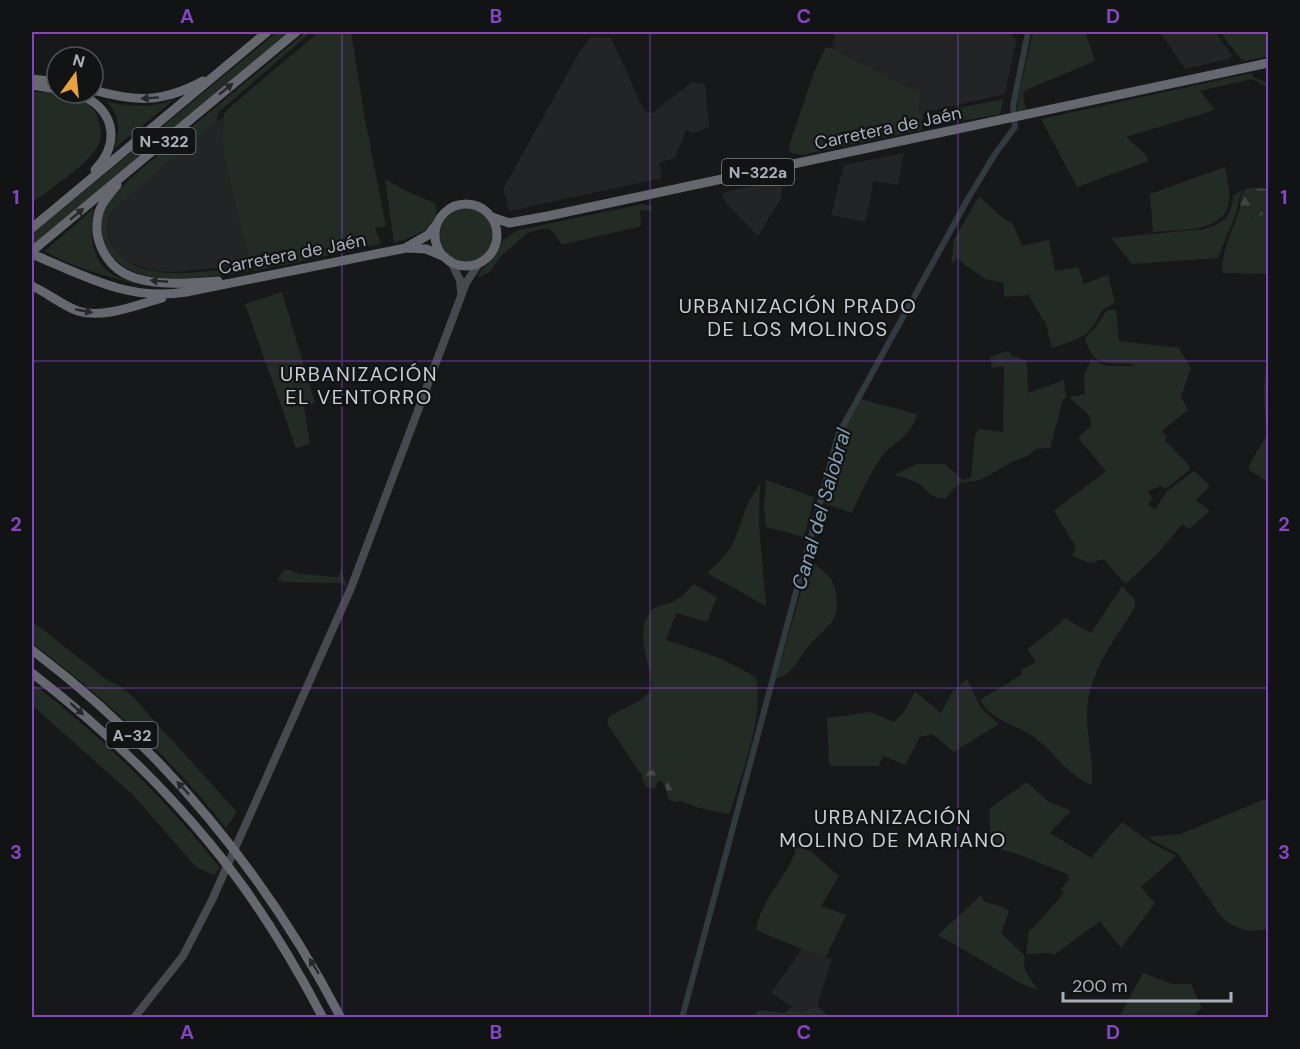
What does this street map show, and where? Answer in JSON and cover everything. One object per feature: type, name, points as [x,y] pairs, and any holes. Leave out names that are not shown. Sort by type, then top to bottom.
[{"type":"highway","name":"N-322","points":[[32,228],[267,32]]},
{"type":"highway","name":"N-322","points":[[32,252],[296,32]]},
{"type":"highway","points":[[105,93],[132,99],[167,97],[205,80],[238,55]]},
{"type":"highway","name":"Carretera de Jaén","points":[[492,217],[514,223],[1269,63]]},
{"type":"highway","points":[[66,200],[105,157],[112,139],[109,122],[98,105]]},
{"type":"highway","points":[[129,170],[105,199],[99,211],[96,229],[98,242],[104,253],[119,270],[142,280],[177,283],[259,277]]},
{"type":"highway","name":"N-322a","points":[[439,221],[454,206],[468,204],[481,207],[492,217]]},
{"type":"highway","points":[[492,217],[497,230],[495,246]]},
{"type":"highway","points":[[439,221],[435,234],[436,243],[447,259]]},
{"type":"highway","name":"Carretera de Jaén","points":[[406,248],[428,235],[439,221]]},
{"type":"highway","points":[[479,263],[491,254],[501,235],[514,223]]},
{"type":"highway","name":"Carretera de Jaén","points":[[186,292],[406,248],[426,249],[447,259]]},
{"type":"highway","points":[[32,252],[81,276],[126,291],[157,296],[186,292]]},
{"type":"highway","name":"N-322a","points":[[447,259],[460,265],[469,266],[479,263]]},
{"type":"highway","points":[[32,286],[70,307],[88,313],[113,311],[186,292]]},
{"type":"highway","name":"A-32","points":[[32,650],[102,708],[152,754],[222,832],[317,971],[341,1017]]},
{"type":"highway","name":"A-32","points":[[32,673],[73,705],[133,760],[176,804],[244,888],[270,926],[323,1017]]},
{"type":"street","points":[[447,259],[460,280],[460,299]]},
{"type":"street","points":[[134,1017],[183,956],[222,878],[351,588],[460,299],[479,263]]},
{"type":"shaded area","points":[[835,32],[1010,32],[1016,41],[1005,94],[918,114],[919,93],[832,48]]},
{"type":"shaded area","points":[[1160,32],[1215,32],[1232,55],[1229,59],[1185,69]]},
{"type":"shaded area","points":[[591,37],[611,38],[644,110],[652,113],[692,82],[705,84],[709,127],[694,133],[686,130],[675,158],[659,163],[662,178],[509,211],[503,189],[580,51]]},
{"type":"shaded area","points":[[224,117],[222,131],[241,229],[252,265],[174,272],[152,271],[124,260],[114,249],[108,236],[110,211],[216,121]]},
{"type":"shaded area","points":[[904,153],[898,185],[874,181],[865,222],[831,215],[844,165]]},
{"type":"shaded area","points":[[783,179],[781,198],[758,236],[727,204],[722,193]]},
{"type":"shaded area","points":[[802,949],[832,959],[817,1006],[800,1012],[771,993]]},
{"type":"green space","points":[[277,32],[291,32],[32,245],[32,234]]},
{"type":"green space","points":[[306,32],[311,32],[219,112],[216,121],[110,212],[109,239],[117,252],[129,263],[144,269],[180,273],[252,265],[241,229],[224,152],[222,131],[224,115],[251,89],[319,32],[351,32],[386,226],[375,228],[381,244],[257,270],[178,279],[140,274],[115,260],[101,238],[100,227],[107,207],[120,189]]},
{"type":"green space","points":[[1033,32],[1085,32],[1095,61],[1026,90],[1023,94],[1026,110],[1017,112],[1018,98]]},
{"type":"green space","points":[[1220,32],[1268,32],[1268,56],[1245,61],[1240,58]]},
{"type":"green space","points":[[826,47],[920,93],[918,113],[923,113],[922,130],[802,155],[791,153],[789,146],[814,72]]},
{"type":"green space","points":[[1252,73],[1253,77],[1266,82],[1268,80],[1268,87],[1252,79],[1200,91],[1215,110],[1126,137],[1147,156],[1148,161],[1077,187],[1041,119]]},
{"type":"green space","points":[[32,92],[45,93],[45,105],[88,105],[96,113],[101,130],[99,144],[83,164],[32,203]]},
{"type":"green space","points":[[175,99],[115,147],[118,123],[107,102],[149,105]]},
{"type":"green space","points":[[1004,99],[1000,114],[927,127],[928,114]]},
{"type":"green space","points":[[1225,167],[1229,200],[1226,211],[1219,219],[1199,228],[1153,232],[1150,194]]},
{"type":"green space","points":[[385,179],[435,203],[437,211],[435,218],[425,230],[394,243]]},
{"type":"green space","points":[[1244,189],[1218,258],[1132,264],[1111,238],[1211,227],[1225,218],[1231,209],[1233,196]]},
{"type":"green space","points":[[1246,189],[1268,189],[1268,212],[1256,218],[1240,209],[1241,197]]},
{"type":"green space","points":[[980,197],[1000,216],[1013,224],[1022,246],[1049,240],[1055,271],[1078,267],[1084,284],[1108,275],[1115,303],[1102,311],[1090,330],[1077,339],[1052,348],[1045,320],[1029,295],[1004,297],[1004,283],[985,279],[957,259],[951,265],[954,240]]},
{"type":"green space","points":[[643,204],[652,206],[651,211],[640,210],[641,226],[638,227],[565,244],[561,244],[549,229],[527,233],[500,257],[490,272],[477,278],[497,253],[503,240],[518,230]]},
{"type":"green space","points":[[94,208],[92,238],[97,257],[102,265],[119,278],[147,286],[81,268],[45,251]]},
{"type":"green space","points":[[467,208],[477,210],[486,216],[492,225],[494,235],[492,245],[486,254],[477,260],[467,262],[457,260],[448,254],[442,245],[440,235],[442,225],[448,216],[457,210]]},
{"type":"green space","points":[[1240,209],[1253,217],[1268,212],[1267,274],[1222,273],[1226,248]]},
{"type":"green space","points":[[282,292],[315,403],[304,407],[310,444],[296,448],[245,304]]},
{"type":"green space","points":[[1107,310],[1116,310],[1119,341],[1179,348],[1191,368],[1181,397],[1188,410],[1162,431],[1167,437],[1165,440],[1190,467],[1190,470],[1165,489],[1161,486],[1148,491],[1152,499],[1148,505],[1155,509],[1167,491],[1194,471],[1210,486],[1196,500],[1210,511],[1189,529],[1182,524],[1160,551],[1127,583],[1123,582],[1104,559],[1090,563],[1072,556],[1076,547],[1054,511],[1106,471],[1078,438],[1092,425],[1089,415],[1069,397],[1085,394],[1084,375],[1091,359],[1107,366],[1133,366],[1132,364],[1108,363],[1097,359],[1088,347],[1085,338],[1096,327]]},
{"type":"green space","points":[[1267,350],[1268,482],[1249,470],[1249,465],[1266,436],[1264,390]]},
{"type":"green space","points":[[1007,351],[1027,361],[1028,393],[1064,380],[1066,397],[1063,399],[1050,448],[1036,449],[1028,456],[980,480],[961,483],[946,498],[930,494],[921,485],[889,473],[896,474],[917,464],[945,464],[963,480],[971,478],[975,435],[979,429],[1003,432],[1004,366],[992,368],[990,357]]},
{"type":"green space","points":[[860,399],[917,414],[908,432],[884,454],[875,466],[852,513],[823,503],[842,434]]},
{"type":"green space","points":[[766,480],[814,497],[804,537],[766,527],[764,507]]},
{"type":"green space","points":[[760,483],[759,524],[766,606],[707,573],[728,551],[736,537],[747,505]]},
{"type":"green space","points":[[808,558],[832,581],[837,600],[836,613],[830,624],[811,643],[793,668],[776,679],[802,588]]},
{"type":"green space","points":[[341,568],[347,588],[340,583],[278,580],[281,573],[287,569],[300,574],[337,577]]},
{"type":"green space","points":[[694,584],[717,597],[707,622],[676,613],[666,640],[724,660],[756,678],[758,694],[755,727],[731,811],[728,814],[680,801],[677,792],[682,764],[678,761],[641,774],[608,725],[607,719],[631,706],[649,692],[651,677],[643,633],[645,622],[651,611],[681,597]]},
{"type":"green space","points":[[1122,586],[1135,600],[1135,607],[1103,659],[1088,701],[1087,725],[1092,785],[1075,775],[1034,737],[997,718],[980,700],[1022,674],[1021,670],[1036,662],[1027,649],[1065,618],[1091,633]]},
{"type":"green space","points":[[32,621],[107,680],[120,686],[132,696],[237,812],[226,828],[205,802],[135,729],[32,643]]},
{"type":"green space","points":[[967,679],[981,708],[999,724],[954,752],[932,734],[920,737],[905,765],[883,756],[879,766],[832,766],[829,764],[827,718],[870,712],[894,722],[905,711],[915,691],[941,713],[952,692]]},
{"type":"green space","points":[[32,683],[108,747],[155,793],[220,868],[214,875],[196,867],[134,796],[32,705]]},
{"type":"green space","points":[[678,761],[682,764],[677,796],[680,801],[674,802],[668,799],[665,786],[659,780],[655,788],[646,787],[641,774]]},
{"type":"green space","points":[[1027,782],[1047,801],[1071,811],[1050,833],[1091,858],[1122,822],[1150,842],[1176,856],[1141,887],[1155,903],[1121,948],[1100,921],[1054,955],[1051,953],[1026,954],[1029,929],[1032,929],[1064,893],[1061,889],[1069,879],[1067,874],[1000,849],[993,841],[990,832],[990,808]]},
{"type":"green space","points":[[1268,798],[1268,929],[1255,931],[1239,928],[1222,918],[1178,854],[1147,837],[1180,834]]},
{"type":"green space","points":[[792,844],[812,852],[839,876],[821,906],[846,915],[826,957],[756,930],[763,909],[795,853]]},
{"type":"green space","points":[[981,895],[985,902],[1009,911],[1001,933],[1024,955],[1025,971],[1038,990],[1022,984],[938,935]]},
{"type":"green space","points":[[1143,973],[1173,984],[1191,984],[1202,1008],[1191,1017],[1121,1017]]},
{"type":"green space","points":[[817,1006],[830,1017],[751,1017],[760,1010],[784,1013],[792,1007],[800,1012]]},
{"type":"waterway","name":"Canal del Salobral","points":[[682,1018],[838,435],[969,197],[995,154],[1015,127],[1013,106],[1028,32]]},
{"type":"district","name":"URBANIZACIÓN PRADO DE LOS MOLINOS","points":[[798,318]]},
{"type":"district","name":"URBANIZACIÓN EL VENTORRO","points":[[359,386]]},
{"type":"district","name":"URBANIZACIÓN MOLINO DE MARIANO","points":[[893,828]]}]
